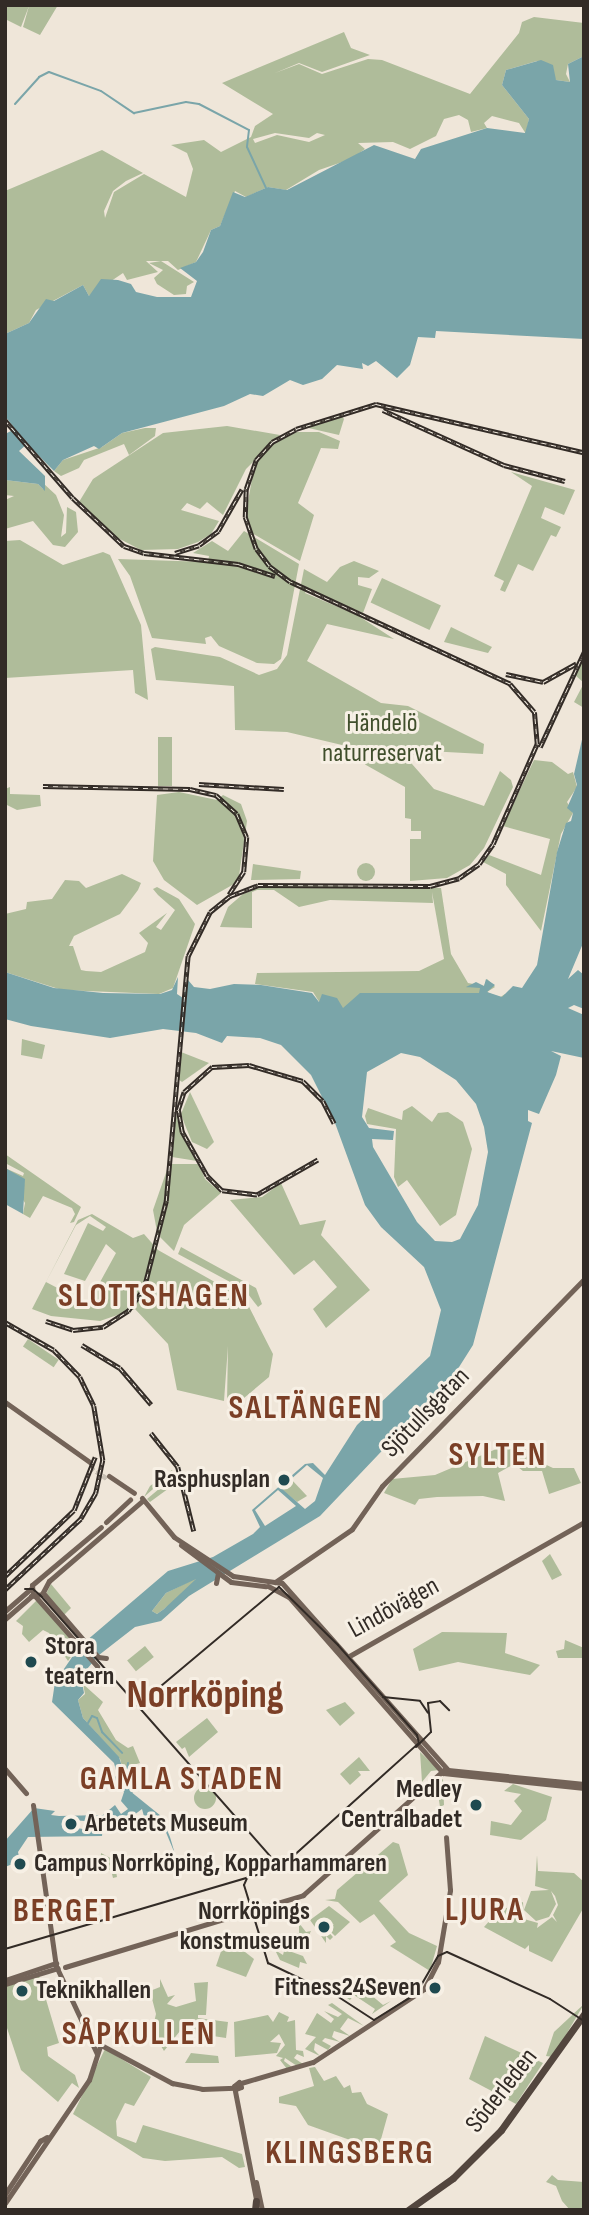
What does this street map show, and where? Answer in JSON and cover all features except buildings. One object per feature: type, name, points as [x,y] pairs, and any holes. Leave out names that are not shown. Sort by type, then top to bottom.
[{"type":"highway","name":"Söderleden","points":[[410,2210],[453,2178],[501,2130],[584,2016]]},
{"type":"main road","name":"Sjötullsgatan","points":[[278,1582],[352,1529],[382,1486],[584,1279]]},
{"type":"main road","points":[[5,1404],[91,1465]]},
{"type":"main road","points":[[108,1477],[149,1511],[172,1538],[204,1559],[222,1576],[246,1586],[268,1586],[285,1592],[347,1657]]},
{"type":"main road","points":[[131,1497],[139,1504]]},
{"type":"main road","points":[[5,1619],[37,1593],[106,1527],[131,1497]]},
{"type":"main road","points":[[106,1658],[97,1661],[37,1593],[37,1583],[139,1504]]},
{"type":"main road","name":"Lindövägen","points":[[347,1657],[584,1521]]},
{"type":"main road","points":[[222,1576],[278,1582],[445,1771],[584,1786]]},
{"type":"main road","points":[[268,1586],[278,1582]]},
{"type":"main road","points":[[5,1611],[37,1593]]},
{"type":"main road","points":[[5,1769],[26,1793]]},
{"type":"main road","points":[[5,1982],[60,1963],[77,1963],[303,1895],[445,1771]]},
{"type":"main road","points":[[33,1805],[45,1909],[60,1963],[86,2031],[99,2043],[173,2081],[201,2087],[238,2086],[313,2062],[416,1997],[440,1955],[451,1887],[447,1838]]},
{"type":"main road","points":[[5,2194],[89,2080],[99,2043]]},
{"type":"main road","points":[[238,2086],[257,2205]]},
{"type":"main road","points":[[238,2086],[257,2205]]},
{"type":"main road","points":[[5,2203],[43,2141]]},
{"type":"green space","points":[[5,5],[58,5],[40,35],[23,27],[29,6],[21,27],[5,19]]},
{"type":"green space","points":[[534,17],[584,23],[584,56],[568,64],[566,74],[570,82],[556,80],[537,61],[506,70],[502,85],[529,119],[526,134],[519,123],[492,116],[484,123],[487,128],[471,132],[468,120],[459,115],[444,119],[436,136],[410,149],[393,142],[358,143],[365,149],[351,159],[319,170],[286,190],[268,187],[246,197],[235,191],[220,226],[211,230],[196,262],[178,270],[168,261],[146,261],[158,272],[127,280],[123,273],[89,296],[83,285],[36,310],[29,323],[5,334],[5,191],[102,150],[143,173],[113,191],[104,211],[105,218],[114,192],[144,174],[186,197],[193,169],[187,153],[171,145],[204,140],[221,152],[251,137],[255,126],[273,114],[222,83],[344,32],[351,48],[370,55],[322,72],[299,63],[275,73],[299,64],[322,74],[368,59],[382,60],[470,94],[519,33],[522,22]],"holes":[[[275,133],[309,138],[317,133],[325,135],[309,142],[277,135],[255,143],[253,139]]]},
{"type":"green space","points":[[161,261],[194,282],[187,286],[186,294],[174,295],[157,284],[154,278],[163,270],[149,263]]},
{"type":"green space","points":[[341,415],[344,419],[339,435],[304,427]]},
{"type":"green space","points":[[227,426],[280,435],[246,469],[223,515],[207,502],[200,509],[187,503],[181,510],[219,521],[211,534],[198,542],[178,549],[141,550],[114,536],[79,502],[93,479],[163,433]]},
{"type":"green space","points":[[156,428],[155,436],[129,455],[124,444],[84,460],[79,468],[61,476],[54,471],[63,460],[102,447],[122,433]]},
{"type":"green space","points":[[297,432],[319,432],[340,441],[338,449],[321,448],[298,503],[314,515],[300,561],[250,532],[246,512],[255,463],[270,445]]},
{"type":"green space","points":[[511,472],[575,490],[564,515],[545,507],[541,518],[561,527],[556,537],[551,535],[533,571],[518,564],[505,592],[500,590],[504,581],[494,576],[532,486]]},
{"type":"green space","points":[[5,480],[38,484],[43,489],[43,483],[56,495],[64,515],[61,537],[66,533],[67,507],[76,512],[78,532],[65,547],[53,545],[33,521],[5,529],[5,500],[14,496],[5,495]]},
{"type":"green space","points":[[244,531],[299,564],[281,659],[274,664],[257,663],[219,646],[211,636],[205,638],[206,644],[152,638],[130,576],[118,559],[208,562],[209,556],[193,553],[212,541],[228,551]]},
{"type":"green space","points":[[20,540],[63,565],[103,552],[110,555],[141,625],[148,700],[135,693],[133,670],[5,678],[5,541]]},
{"type":"green space","name":"Händelö naturreservat","points":[[354,561],[379,571],[369,578],[358,577],[358,585],[372,589],[363,613],[307,589],[305,593],[357,615],[394,639],[327,624],[307,661],[381,703],[408,706],[484,744],[483,754],[428,751],[426,756],[413,755],[412,764],[434,789],[484,806],[500,771],[511,780],[513,787],[484,848],[470,865],[447,878],[410,881],[410,839],[421,839],[421,831],[411,831],[411,819],[405,818],[405,787],[366,765],[342,745],[287,732],[235,730],[234,686],[156,680],[151,649],[155,647],[220,657],[259,675],[277,669],[287,655],[304,569],[327,582],[340,567]]},
{"type":"green space","points":[[382,578],[441,605],[429,630],[371,602]]},
{"type":"green space","points":[[451,627],[492,647],[488,653],[444,642]]},
{"type":"green space","points":[[584,656],[584,683],[575,675]]},
{"type":"green space","points":[[584,683],[584,708],[574,702]]},
{"type":"green space","points":[[158,737],[172,737],[172,786],[158,786]]},
{"type":"green space","points":[[534,760],[552,762],[568,774],[573,772],[577,787],[567,802],[573,813],[561,834],[541,931],[506,885],[506,874],[483,862],[489,855],[541,875],[550,839],[503,826]]},
{"type":"green space","points":[[10,787],[10,794],[40,795],[41,806],[17,810],[5,804],[5,789]]},
{"type":"green space","points":[[179,792],[217,800],[223,795],[241,804],[247,821],[239,876],[234,884],[197,905],[164,880],[153,861],[157,795]]},
{"type":"green space","points":[[362,863],[370,863],[375,872],[373,879],[362,881],[357,876],[357,868]]},
{"type":"green space","points":[[253,864],[301,871],[300,879],[251,880]]},
{"type":"green space","points":[[122,874],[141,883],[138,890],[120,914],[74,936],[69,946],[73,946],[81,970],[86,971],[101,972],[145,952],[148,943],[139,933],[167,913],[156,927],[161,930],[175,910],[153,889],[157,887],[179,899],[195,924],[173,988],[159,994],[62,990],[5,972],[5,914],[26,909],[27,902],[52,899],[65,880],[79,881],[86,888]]},
{"type":"green space","points":[[264,886],[441,888],[451,954],[468,983],[484,986],[487,979],[495,987],[487,992],[499,998],[505,994],[503,1008],[323,1008],[313,992],[255,984],[257,973],[419,971],[444,959],[432,892],[433,903],[330,900],[299,907],[274,890],[257,890],[252,892],[252,928],[220,927],[228,907],[243,894]]},
{"type":"green space","points":[[22,1039],[45,1045],[42,1059],[21,1055]]},
{"type":"green space","points":[[181,1052],[209,1063],[182,1082],[178,1079]]},
{"type":"green space","points":[[190,1092],[214,1142],[207,1149],[192,1142],[181,1114]]},
{"type":"green space","points":[[412,1106],[432,1122],[438,1113],[448,1112],[463,1122],[472,1149],[456,1215],[440,1226],[407,1180],[398,1187],[394,1177],[396,1129],[367,1124],[365,1116],[368,1108],[402,1120],[403,1111]]},
{"type":"green space","points":[[176,1115],[184,1139],[197,1161],[172,1157]]},
{"type":"green space","points":[[5,1154],[81,1207],[74,1222],[70,1223],[75,1214],[72,1208],[43,1196],[30,1218],[23,1214],[25,1203],[5,1168],[23,1176],[24,1173],[5,1163]]},
{"type":"green space","points":[[171,1164],[199,1164],[205,1179],[221,1193],[184,1225],[174,1251],[160,1237]]},
{"type":"green space","points":[[168,1167],[161,1226],[158,1237],[153,1210]]},
{"type":"green space","points":[[281,1183],[300,1225],[326,1220],[321,1235],[370,1290],[326,1328],[313,1309],[337,1287],[314,1260],[294,1275],[230,1200],[262,1197]]},
{"type":"green space","points":[[92,1214],[133,1238],[144,1234],[158,1250],[245,1299],[273,1354],[269,1377],[232,1408],[227,1403],[228,1346],[224,1401],[177,1390],[168,1344],[135,1309],[100,1321],[51,1316],[32,1309],[78,1220]],"holes":[[[90,1216],[106,1227],[103,1231],[88,1223],[64,1274],[85,1281],[106,1244],[116,1253],[88,1304],[46,1282],[76,1225]]]},
{"type":"green space","points":[[181,1247],[256,1288],[262,1304],[258,1307],[245,1290],[178,1254]]},
{"type":"green space","points":[[28,1339],[59,1360],[54,1367],[23,1346]]},
{"type":"green space","points":[[501,1447],[526,1449],[527,1456],[553,1468],[574,1468],[581,1483],[549,1494],[542,1471],[523,1471],[514,1464],[498,1473],[505,1501],[483,1496],[437,1497],[419,1499],[415,1505],[384,1493],[392,1479],[435,1475]]},
{"type":"green space","points":[[172,1470],[176,1483],[150,1502],[147,1499],[172,1478],[171,1473],[144,1497],[150,1486]]},
{"type":"green space","points":[[291,1479],[307,1496],[297,1502],[280,1488]]},
{"type":"green space","points":[[550,1554],[562,1575],[552,1580],[542,1561]]},
{"type":"green space","points":[[196,1578],[195,1584],[164,1609],[157,1614],[152,1611],[166,1593]]},
{"type":"green space","points":[[51,1584],[71,1608],[64,1615],[46,1594]]},
{"type":"green space","points":[[37,1600],[79,1645],[68,1661],[49,1633],[43,1630],[29,1642],[22,1634],[23,1626],[16,1621]]},
{"type":"green space","points":[[442,1632],[507,1633],[505,1653],[540,1665],[530,1675],[458,1662],[419,1671],[413,1649]]},
{"type":"green space","points":[[565,1640],[584,1648],[584,1658],[558,1658],[556,1651],[564,1649]]},
{"type":"green space","points":[[145,1646],[154,1657],[136,1671],[127,1660]]},
{"type":"green space","points":[[83,1684],[103,1702],[98,1710],[116,1740],[128,1748],[133,1746],[140,1763],[133,1765],[126,1780],[120,1759],[83,1718],[78,1700],[85,1694]]},
{"type":"green space","points":[[345,1702],[355,1713],[340,1726],[326,1710]]},
{"type":"green space","points":[[207,1718],[218,1732],[189,1757],[185,1747],[182,1749],[176,1742]]},
{"type":"green space","points":[[420,1752],[439,1770],[431,1771],[422,1782]]},
{"type":"green space","points":[[359,1757],[370,1771],[358,1771],[361,1775],[350,1785],[340,1774]]},
{"type":"green space","points":[[443,1779],[444,1805],[440,1807],[438,1794],[430,1787]]},
{"type":"green space","points":[[513,1784],[552,1797],[546,1820],[521,1840],[490,1835],[491,1821],[511,1825],[522,1811],[514,1801],[521,1794],[504,1791]]},
{"type":"green space","points":[[205,1787],[213,1790],[216,1798],[213,1806],[205,1809],[197,1806],[194,1798],[197,1790]]},
{"type":"green space","points":[[393,1842],[399,1844],[408,1875],[379,1901],[409,1933],[437,1946],[430,1971],[390,1946],[396,1942],[374,1914],[360,1923],[338,1902],[325,1900],[335,1899],[337,1890]]},
{"type":"green space","points":[[101,1853],[114,1860],[117,1877],[113,1878],[111,1870],[100,1869]]},
{"type":"green space","points":[[537,1855],[538,1871],[574,1873],[584,1882],[584,1907],[552,1962],[529,1951],[529,1945],[525,1949],[484,1927],[498,1911],[523,1902],[524,1919],[538,1923],[537,1928],[552,1917],[557,1922],[553,1915],[558,1905],[551,1891],[556,1904],[549,1917],[536,1921],[524,1910],[531,1891],[549,1890],[535,1886]]},
{"type":"green space","points":[[329,1906],[350,1922],[335,1936],[329,1930],[334,1924],[325,1928],[333,1937],[330,1940],[326,1936],[326,1943],[310,1920]]},
{"type":"green space","points":[[299,1923],[306,1932],[311,1931],[303,1947],[304,1941],[290,1935],[288,1941],[282,1935],[299,1933]]},
{"type":"green space","points":[[226,1937],[254,1959],[246,1977],[216,1966]]},
{"type":"green space","points":[[281,1941],[278,1947],[303,1956],[307,1964],[300,1962],[299,1968],[280,1960],[275,1950],[283,1955],[284,1951],[271,1945]]},
{"type":"green space","points":[[39,1976],[59,2043],[47,2047],[48,2056],[75,2075],[79,2088],[72,2083],[58,2102],[21,2070],[5,2022],[5,1987]]},
{"type":"green space","points":[[160,1979],[168,1997],[175,1995],[167,2004],[176,2007],[196,2001],[194,1983],[208,1982],[206,2015],[198,2015],[198,2018],[228,2022],[226,2038],[180,2031],[164,2051],[152,2031],[156,2014],[150,1991],[160,1987]]},
{"type":"green space","points":[[363,1982],[364,1989],[383,2005],[391,2001],[372,2014],[375,2009],[354,1995],[350,2000],[347,1998],[363,1988]]},
{"type":"green space","points":[[332,2003],[364,2026],[348,2018],[340,2029],[350,2036],[334,2031],[332,2037],[340,2042],[325,2038],[322,2041],[331,2046],[328,2050],[315,2043],[314,2050],[320,2056],[305,2049],[316,2037],[305,2034],[317,2013],[331,2023],[334,2019],[324,2011],[338,2017],[342,2014],[328,2005]]},
{"type":"green space","points":[[584,2004],[553,2057],[546,2056],[554,2032]]},
{"type":"green space","points":[[279,2012],[289,2017],[287,2022],[295,2020],[296,2050],[303,2051],[304,2057],[297,2054],[294,2058],[303,2064],[297,2066],[285,2058],[284,2061],[292,2067],[287,2069],[280,2060],[283,2058],[276,2056],[285,2045],[279,2034],[270,2042],[281,2043],[277,2053],[235,2057],[234,2022],[268,2015],[273,2022]]},
{"type":"green space","points":[[485,2036],[543,2063],[516,2104],[469,2079]]},
{"type":"green space","points":[[105,2049],[151,2077],[134,2106],[125,2103],[116,2121],[117,2136],[136,2143],[143,2125],[242,2154],[245,2167],[239,2168],[222,2157],[165,2161],[143,2158],[73,2114]]},
{"type":"green space","points":[[191,2053],[218,2056],[219,2063],[185,2063]]},
{"type":"green space","points":[[315,2067],[324,2081],[336,2076],[344,2088],[350,2085],[352,2093],[361,2092],[367,2104],[388,2114],[378,2150],[308,2125],[296,2106],[279,2103],[279,2097],[314,2086],[309,2068]]},
{"type":"green space","points":[[552,2175],[558,2180],[584,2182],[584,2210],[570,2210],[562,2201],[556,2186],[546,2182]]},
{"type":"water","points":[[584,56],[584,339],[436,331],[435,338],[418,337],[410,365],[397,378],[376,361],[368,366],[362,363],[363,369],[337,365],[322,379],[303,385],[290,380],[263,396],[250,394],[224,406],[122,433],[99,449],[94,446],[63,460],[54,471],[27,444],[19,451],[45,476],[45,491],[38,484],[5,480],[5,434],[15,429],[5,416],[5,334],[29,323],[46,299],[54,301],[83,285],[89,296],[101,279],[131,284],[136,292],[157,297],[191,297],[197,281],[180,268],[196,262],[203,252],[211,230],[220,226],[233,192],[245,197],[268,187],[287,190],[374,145],[415,159],[421,149],[487,128],[525,133],[529,119],[502,85],[506,70],[541,60],[553,65],[556,80],[570,82],[568,64]]},
{"type":"water","points":[[584,731],[584,941],[568,979],[578,970],[584,975],[584,1009],[574,1005],[568,1008],[584,1015],[584,1058],[551,1051],[561,1056],[556,1075],[539,1114],[528,1110],[528,1121],[532,1123],[473,1345],[454,1375],[320,1516],[189,1596],[161,1621],[135,1627],[99,1655],[81,1676],[84,1693],[78,1700],[83,1718],[119,1757],[130,1791],[161,1816],[175,1854],[160,1818],[145,1820],[142,1809],[122,1824],[103,1825],[102,1836],[28,1837],[18,1852],[20,1861],[5,1867],[5,1841],[34,1808],[55,1811],[51,1815],[59,1816],[103,1815],[115,1805],[121,1814],[128,1809],[121,1801],[124,1792],[113,1780],[117,1774],[114,1763],[52,1702],[55,1682],[79,1647],[168,1571],[213,1557],[253,1534],[260,1527],[252,1510],[305,1464],[313,1463],[325,1475],[357,1425],[430,1356],[441,1310],[424,1267],[381,1227],[365,1205],[335,1123],[311,1075],[281,1045],[260,1038],[227,1036],[222,1043],[196,1033],[163,1029],[110,1038],[31,1026],[5,1019],[5,972],[54,988],[103,993],[160,994],[172,990],[178,977],[177,994],[183,998],[188,980],[194,987],[210,989],[234,984],[261,985],[312,993],[319,1002],[322,994],[337,998],[343,1008],[360,993],[479,993],[480,988],[466,987],[476,982],[484,986],[486,979],[495,985],[487,992],[502,997],[513,986],[522,988],[537,965],[557,852],[566,823],[571,821],[573,813],[567,808],[577,785],[574,774]],"holes":[[[401,1053],[420,1057],[456,1080],[476,1104],[484,1127],[488,1152],[478,1205],[460,1239],[452,1242],[435,1241],[417,1222],[373,1147],[372,1139],[393,1140],[394,1131],[369,1128],[362,1117],[367,1072]],[[307,1465],[323,1478],[315,1501],[305,1509],[281,1488]],[[278,1490],[296,1506],[265,1526],[255,1510]],[[196,1579],[164,1609],[157,1614],[152,1611],[166,1593]],[[74,1820],[94,1822],[93,1831],[62,1825]]]},
{"type":"water","points":[[5,1168],[25,1179],[23,1214],[5,1204]]},
{"type":"waterway","points":[[15,104],[39,77],[49,72],[101,91],[134,113],[186,102],[199,104],[249,130],[247,147],[266,188]]},
{"type":"waterway","points":[[88,1723],[92,1716],[97,1718],[102,1732],[122,1753]]},
{"type":"waterway","points":[[128,1763],[126,1778],[132,1792]]},
{"type":"tunnel","points":[[90,1467],[108,1479]]},
{"type":"tram line","points":[[5,1949],[280,1868],[419,1743],[417,1735],[338,1645],[279,1587],[143,1701],[134,1700]]},
{"type":"tram line","points":[[25,1589],[33,1589],[40,1595],[276,1863],[284,1864]]},
{"type":"tram line","points":[[383,1697],[420,1701],[428,1713]]},
{"type":"tram line","points":[[416,1747],[431,1732],[428,1703],[440,1701],[449,1710]]},
{"type":"tram line","points":[[248,1876],[244,1885],[268,1963],[337,1996],[374,2020],[416,1994],[438,1956],[447,1952],[550,1999],[584,2021]]},
{"type":"railway","points":[[46,1321],[73,1330],[103,1327],[128,1311],[144,1288],[166,1201],[188,956],[210,912],[230,896],[258,885],[430,886],[459,878],[479,864],[493,844],[537,744],[534,712],[510,684],[290,582],[269,566],[256,549],[245,517],[246,489],[256,460],[272,442],[296,429],[376,404],[582,452]]},
{"type":"railway","points":[[383,410],[504,465],[565,481]]},
{"type":"railway","points":[[5,420],[73,498],[124,546],[144,553],[238,564],[275,576]]},
{"type":"railway","points":[[175,553],[199,545],[218,531],[242,489]]},
{"type":"railway","points":[[540,747],[584,652]]},
{"type":"railway","points":[[506,674],[543,682],[576,664]]},
{"type":"railway","points":[[199,784],[284,789]]},
{"type":"railway","points":[[43,786],[190,789],[216,795],[237,814],[247,837],[244,872],[229,895]]},
{"type":"railway","points":[[318,1160],[257,1195],[222,1191],[207,1176],[182,1132],[178,1110],[184,1092],[212,1067],[249,1065],[303,1081],[323,1101],[334,1123]]},
{"type":"railway","points":[[5,1322],[54,1350],[80,1377],[94,1406],[103,1460],[96,1493],[81,1519],[5,1590]]},
{"type":"railway","points":[[82,1345],[120,1368],[151,1404]]},
{"type":"railway","points":[[151,1433],[178,1467],[194,1531]]},
{"type":"railway","points":[[5,1576],[74,1510],[95,1457]]},
{"type":"place","name":"Rasphusplan","points":[[284,1480]]},
{"type":"place","name":"Stora teatern","points":[[31,1662]]},
{"type":"place","name":"Medley Centralbadet","points":[[476,1805]]},
{"type":"place","name":"Arbetets Museum","points":[[71,1824]]},
{"type":"place","name":"Campus Norrköping, Kopparhammaren","points":[[20,1864]]},
{"type":"place","name":"Norrköpings konstmuseum","points":[[324,1927]]},
{"type":"place","name":"Fitness24Seven","points":[[435,1988]]},
{"type":"place","name":"Teknikhallen","points":[[22,1991]]},
{"type":"district","name":"SLOTTSHAGEN","points":[[154,1297]]},
{"type":"district","name":"SALTÄNGEN","points":[[306,1409]]},
{"type":"district","name":"SYLTEN","points":[[498,1456]]},
{"type":"district","name":"Norrköping","points":[[205,1695]]},
{"type":"district","name":"GAMLA STADEN","points":[[182,1780]]},
{"type":"district","name":"LJURA","points":[[485,1911]]},
{"type":"district","name":"BERGET","points":[[65,1912]]},
{"type":"district","name":"SÅPKULLEN","points":[[139,2035]]},
{"type":"district","name":"KLINGSBERG","points":[[350,2154]]}]
